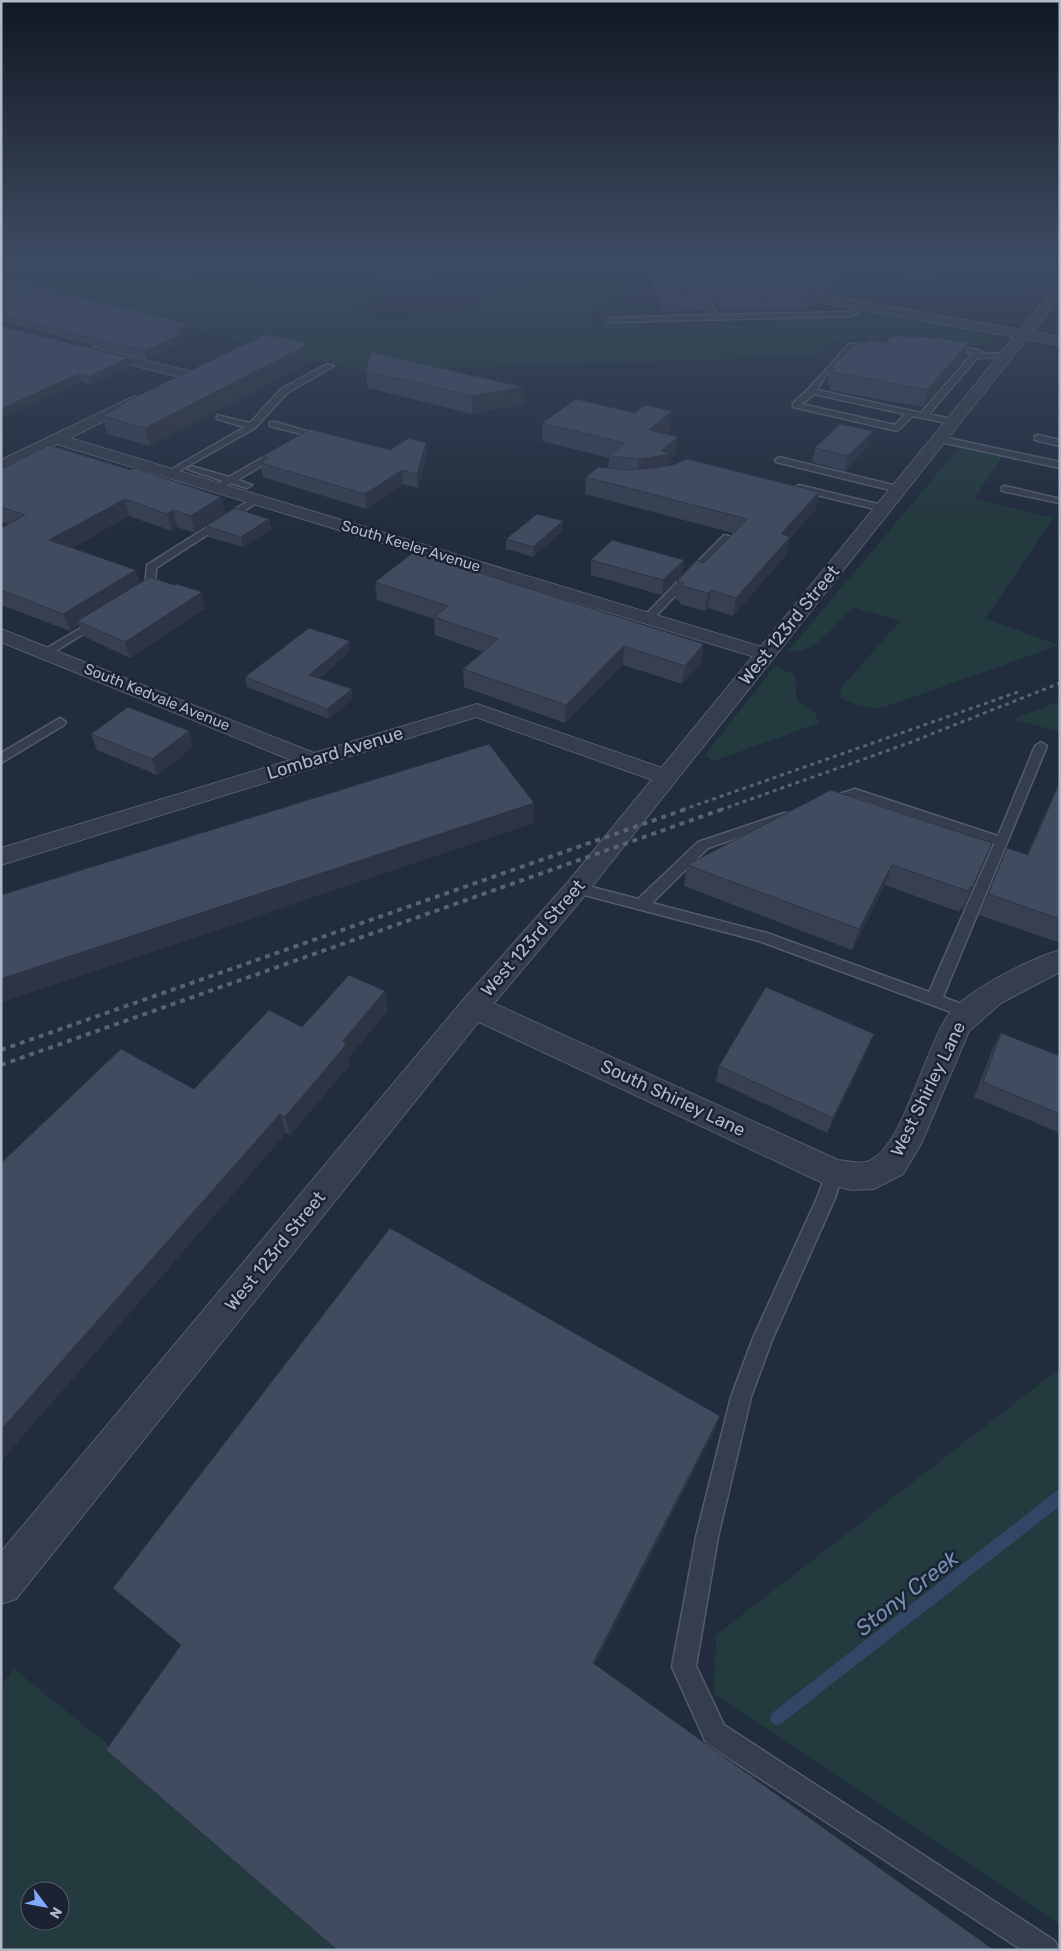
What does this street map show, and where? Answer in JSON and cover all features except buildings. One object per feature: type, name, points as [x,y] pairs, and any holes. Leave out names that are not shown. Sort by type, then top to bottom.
[{"type":"street","points":[[86,349],[187,375]]},
{"type":"street","name":"West 123rd Street","points":[[1,1584],[474,1006],[576,888],[1011,349]]},
{"type":"street","points":[[170,384],[205,367]]},
{"type":"street","points":[[1,466],[152,392]]},
{"type":"street","name":"South Keeler Avenue","points":[[56,439],[169,473],[252,492],[765,654]]},
{"type":"street","points":[[1,451],[19,457]]},
{"type":"street","name":"South Kedvale Avenue","points":[[1,635],[312,760]]},
{"type":"street","name":"Lombard Avenue","points":[[1,857],[476,710],[666,777]]},
{"type":"street","name":"West Shirley Lane","points":[[874,1175],[892,1164],[905,1144],[957,1025],[967,1012],[979,1002],[1060,960]]},
{"type":"street","name":"South Shirley Lane","points":[[474,1006],[834,1173],[852,1176],[874,1175]]},
{"type":"lane","points":[[849,349],[821,377],[812,391],[796,405],[897,428],[911,413]]},
{"type":"lane","points":[[923,416],[978,352],[962,349]]},
{"type":"lane","points":[[975,356],[1002,361]]},
{"type":"lane","points":[[975,356],[1002,361]]},
{"type":"lane","points":[[169,473],[252,426],[284,391],[330,366]]},
{"type":"lane","points":[[812,391],[952,422]]},
{"type":"lane","points":[[220,417],[252,426]]},
{"type":"lane","points":[[191,469],[223,484],[312,434],[273,424]]},
{"type":"lane","points":[[1038,438],[1060,443]]},
{"type":"lane","points":[[939,439],[1060,465]]},
{"type":"lane","points":[[779,460],[898,489]]},
{"type":"lane","points":[[791,486],[883,508]]},
{"type":"lane","points":[[1005,489],[1057,501]]},
{"type":"lane","points":[[134,598],[150,588],[152,566],[252,492]]},
{"type":"lane","points":[[648,618],[727,536]]},
{"type":"lane","points":[[45,653],[110,613]]},
{"type":"lane","points":[[1,759],[60,722]]},
{"type":"lane","points":[[934,999],[1041,746]]},
{"type":"lane","points":[[819,805],[855,793],[1002,842]]},
{"type":"lane","points":[[642,904],[702,845],[801,811]]},
{"type":"lane","points":[[576,888],[762,937],[967,1012]]},
{"type":"lane","points":[[834,1173],[826,1198],[763,1338],[741,1397],[707,1537],[684,1667],[715,1734],[1046,1950]]},
{"type":"green space","points":[[273,349],[822,349],[814,356],[364,371]]},
{"type":"green space","points":[[959,448],[1002,457],[974,499],[1053,518],[985,619],[1060,645],[885,707],[873,708],[851,703],[840,697],[841,688],[900,621],[853,607],[816,643],[798,651],[788,651]]},
{"type":"green space","points":[[775,666],[795,675],[797,700],[815,713],[819,723],[714,761],[704,756]]},
{"type":"green space","points":[[1060,701],[1060,732],[1013,719]]},
{"type":"green space","points":[[1060,1368],[1060,1925],[714,1694],[716,1635]]},
{"type":"green space","points":[[14,1669],[121,1755],[347,1950],[1,1950],[1,1685]]},
{"type":"waterway","name":"Stony Creek","points":[[777,1718],[1060,1497]]},
{"type":"railway","points":[[720,810],[909,743],[1060,683]]},
{"type":"railway","points":[[682,810],[1018,692]]},
{"type":"railway","points":[[1,1050],[686,809]]},
{"type":"railway","points":[[1,1065],[723,809]]}]
